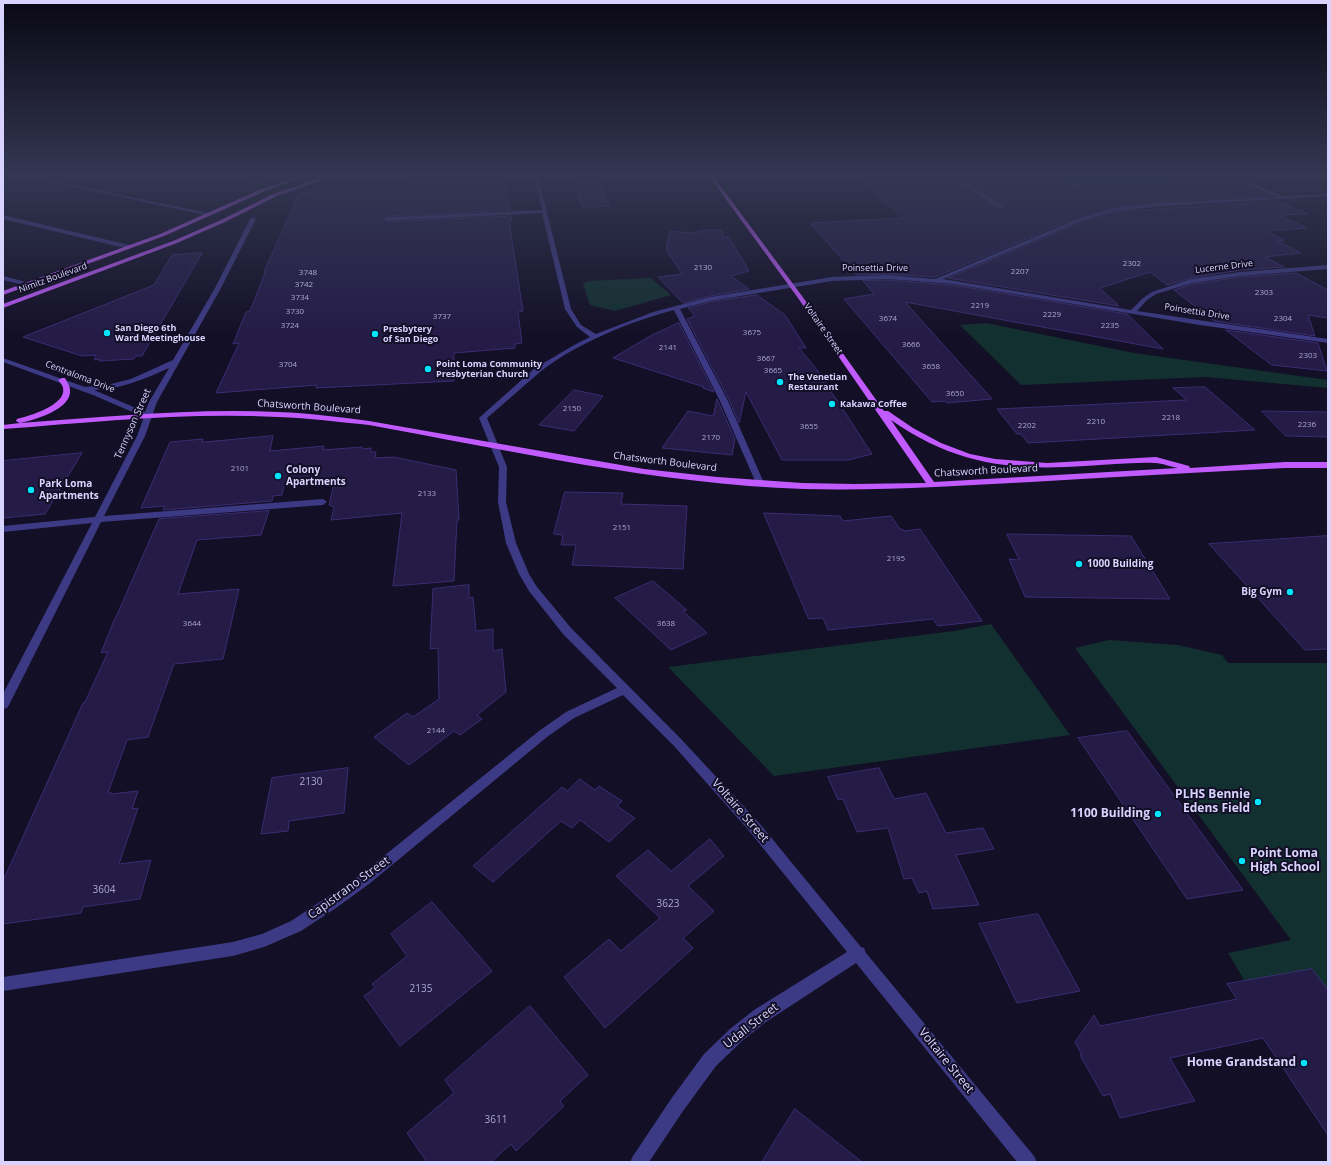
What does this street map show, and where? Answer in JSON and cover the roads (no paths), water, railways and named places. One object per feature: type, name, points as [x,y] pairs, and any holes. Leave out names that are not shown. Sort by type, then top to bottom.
[{"type":"main road","name":"Nimitz Boulevard","points":[[3,293],[129,247],[170,230]]},
{"type":"main road","name":"Nimitz Boulevard","points":[[3,306],[202,230]]},
{"type":"main road","name":"Voltaire Street","points":[[751,230],[932,485]]},
{"type":"main road","points":[[3,426],[31,418],[55,407],[66,396],[68,390],[67,385],[62,380]]},
{"type":"main road","points":[[878,408],[910,430],[933,442],[961,453],[988,461],[1007,464],[1047,466],[1156,460],[1196,470]]},
{"type":"main road","name":"Chatsworth Boulevard","points":[[3,426],[147,416],[252,414],[329,418],[377,424],[644,472],[760,483],[854,487],[932,485],[1285,465],[1328,465]]},
{"type":"street","points":[[59,230],[129,247]]},
{"type":"street","name":"Tennyson Street","points":[[3,705],[142,434],[147,416],[155,398],[218,288],[247,230]]},
{"type":"street","points":[[550,230],[568,309],[579,326],[596,336]]},
{"type":"street","points":[[937,280],[1055,230]]},
{"type":"street","name":"Lucerne Drive","points":[[1132,312],[1145,299],[1154,293],[1191,281],[1240,274],[1328,267]]},
{"type":"street","name":"Poinsettia Drive","points":[[495,446],[483,418],[515,388],[538,370],[596,336],[634,320],[676,307],[737,293],[832,278],[859,277],[937,280],[1264,333],[1328,341]]},
{"type":"street","points":[[3,278],[28,284]]},
{"type":"street","points":[[676,307],[724,401],[760,483]]},
{"type":"street","name":"Centraloma Drive","points":[[3,360],[81,387],[147,416]]},
{"type":"street","points":[[81,387],[105,386],[130,381],[178,360]]},
{"type":"street","name":"Voltaire Street","points":[[495,446],[503,467],[502,502],[506,528],[510,542],[524,574],[533,589],[549,610],[597,662],[712,779],[756,828],[1028,1162]]},
{"type":"street","points":[[3,530],[99,520],[323,502]]},
{"type":"street","name":"Capistrano Street","points":[[3,984],[233,949],[264,940],[289,928],[331,903],[364,880],[542,734],[570,715],[625,689]]},
{"type":"street","name":"Udall Street","points":[[639,1162],[677,1105],[710,1060],[736,1035],[760,1016],[859,953]]},
{"type":"place","name":"San Diego 6th Ward Meetinghouse","points":[[107,333]]},
{"type":"place","name":"Presbytery of San Diego","points":[[375,334]]},
{"type":"place","name":"Point Loma Community Presbyterian Church","points":[[428,369]]},
{"type":"place","name":"The Venetian Restaurant","points":[[780,382]]},
{"type":"place","name":"Kakawa Coffee","points":[[832,404]]},
{"type":"place","name":"Colony Apartments","points":[[278,476]]},
{"type":"place","name":"Park Loma Apartments","points":[[31,490]]},
{"type":"place","name":"1000 Building","points":[[1079,564]]},
{"type":"place","name":"Big Gym","points":[[1290,592]]},
{"type":"place","name":"PLHS Bennie Edens Field","points":[[1258,802]]},
{"type":"place","name":"1100 Building","points":[[1158,814]]},
{"type":"place","name":"Point Loma High School","points":[[1242,861]]},
{"type":"place","name":"Home Grandstand","points":[[1304,1063]]}]
